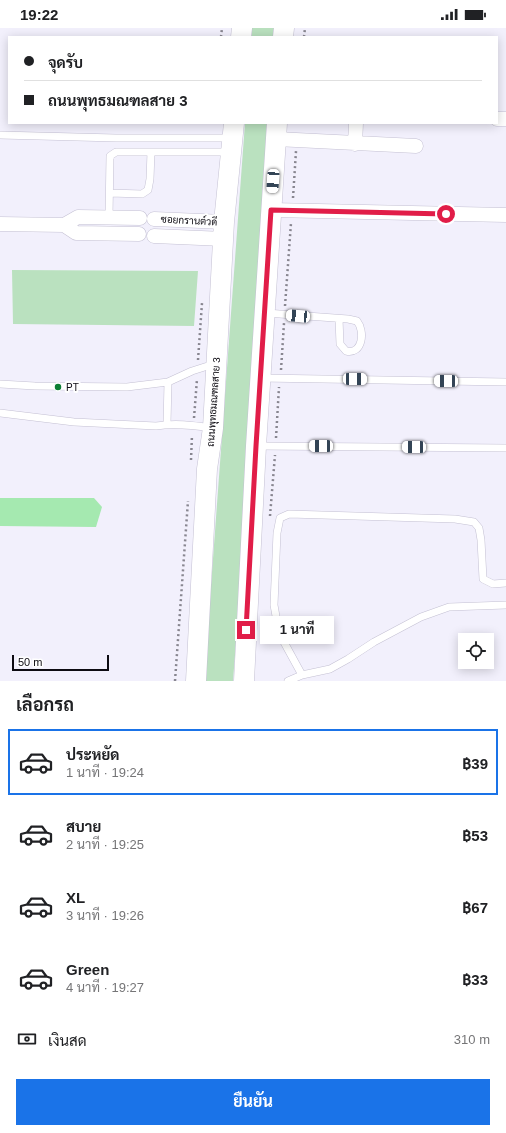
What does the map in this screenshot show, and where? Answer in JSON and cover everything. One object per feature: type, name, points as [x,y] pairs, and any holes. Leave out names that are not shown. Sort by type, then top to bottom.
[{"type":"main road","points":[[244,681],[266,446],[270,378],[265,313],[276,131]]},
{"type":"main road","name":"ถนนพุทธมณฑลสาย 3","points":[[196,681],[207,469],[213,428],[224,230],[233,138]]},
{"type":"street","points":[[355,144],[356,124]]},
{"type":"street","points":[[276,131],[297,140],[416,146]]},
{"type":"street","points":[[271,210],[506,215]]},
{"type":"street","name":"ซอยกรานต์วดี","points":[[0,224],[64,225],[78,217],[147,218],[224,230]]},
{"type":"street","name":"ซอยกรานต์วดี","points":[[64,225],[76,233],[139,234]]},
{"type":"street","name":"ซอยกรานต์วดี","points":[[154,236],[224,230]]},
{"type":"lane","points":[[0,135],[116,138],[233,138]]},
{"type":"lane","points":[[109,217],[110,156],[112,154],[116,152],[151,152],[233,138]]},
{"type":"lane","points":[[110,193],[142,194],[148,190],[151,152]]},
{"type":"lane","points":[[265,313],[354,320],[357,321],[360,325],[362,334],[361,344],[352,351],[346,351],[340,344],[339,319]]},
{"type":"lane","points":[[0,384],[127,387],[168,382],[217,363]]},
{"type":"lane","points":[[270,378],[506,382]]},
{"type":"lane","points":[[167,424],[168,382]]},
{"type":"lane","points":[[0,413],[74,422],[156,426],[167,424],[193,425],[213,428]]},
{"type":"lane","points":[[266,446],[506,448]]},
{"type":"lane","points":[[302,675],[279,633],[274,605],[277,534],[280,518],[289,514],[455,519],[474,522],[479,528],[481,540],[483,579],[493,584],[506,583]]},
{"type":"lane","points":[[288,681],[302,675],[330,669],[374,642],[421,617],[449,607],[506,605]]},
{"type":"path","points":[[270,518],[266,446],[270,378],[285,315],[297,140]]},
{"type":"path","points":[[190,465],[202,301]]},
{"type":"path","points":[[174,681],[188,497]]},
{"type":"shaded area","points":[[252,28],[278,28],[277,36],[251,36]]},
{"type":"shaded area","points":[[245,124],[271,124],[233,681],[204,681]]},
{"type":"shaded area","points":[[12,270],[198,271],[194,326],[13,324]]},
{"type":"shaded area","points":[[0,498],[94,498],[102,507],[96,527],[0,526]]},
{"type":"place","name":"PT","points":[[58,387]]},
{"type":"route","points":[[246,630],[271,210],[446,214]]}]
